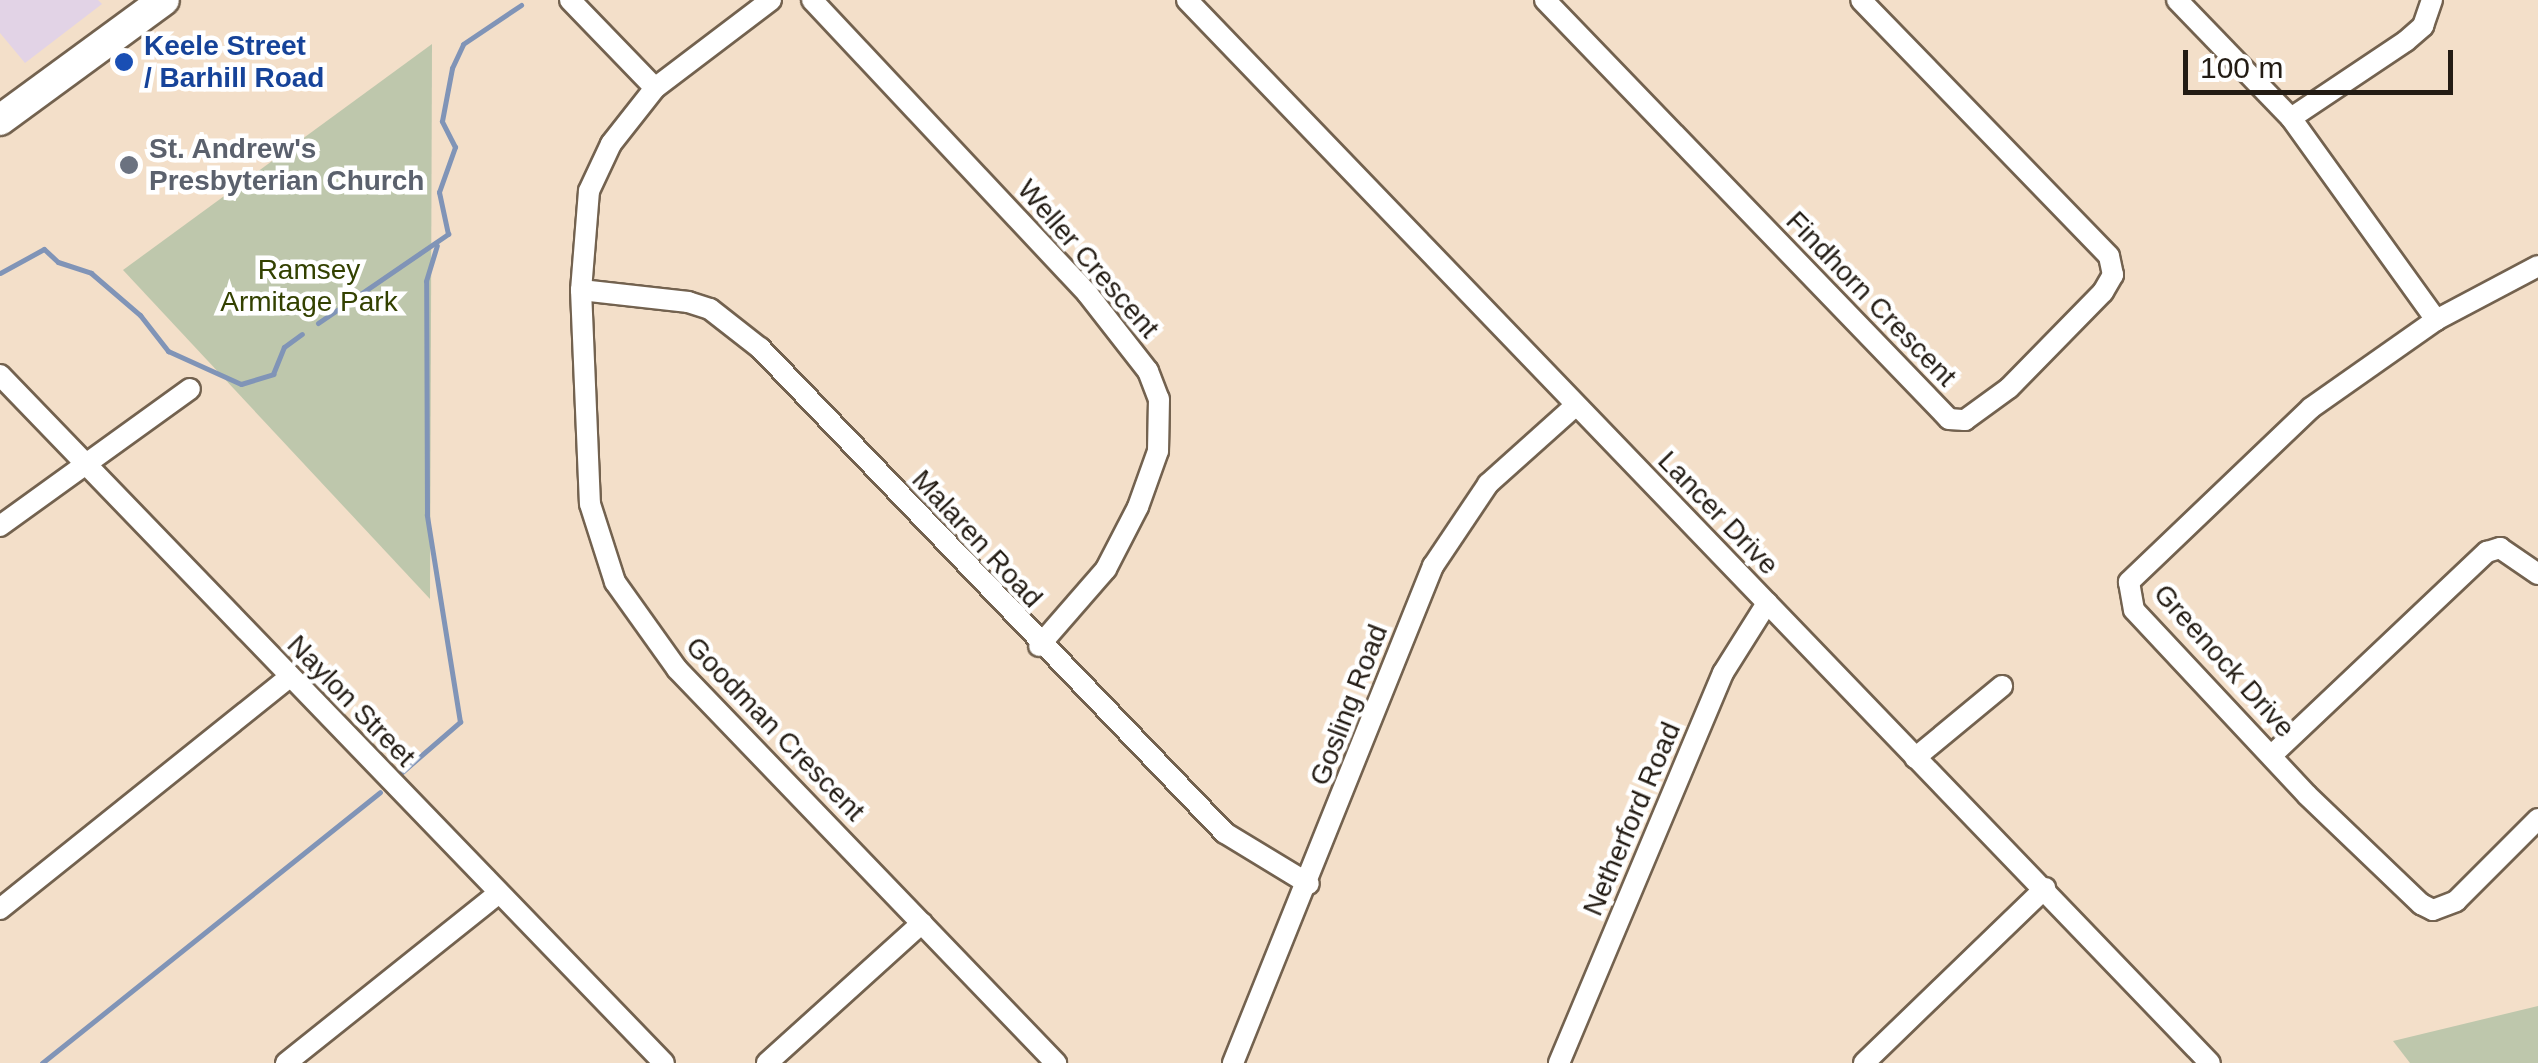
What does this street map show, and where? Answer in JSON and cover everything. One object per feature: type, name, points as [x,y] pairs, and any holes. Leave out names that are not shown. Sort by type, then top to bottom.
[{"type":"main road","points":[[0,120],[158,2]]},
{"type":"street","points":[[570,0],[655,88]]},
{"type":"street","name":"Goodman Crescent","points":[[771,0],[655,88],[611,144],[590,192],[582,290],[586,472],[615,582],[708,705],[1056,1063]]},
{"type":"street","name":"Weller Crescent","points":[[812,0],[1087,293],[1148,372],[1159,399],[1158,451],[1138,507],[1106,569],[1039,646]]},
{"type":"street","name":"Lancer Drive","points":[[1187,0],[2210,1063]]},
{"type":"street","name":"Findhorn Crescent","points":[[1545,0],[1949,419],[1965,420],[2010,388],[2103,292],[2112,275],[2109,256],[1861,0]]},
{"type":"street","points":[[2176,0],[2290,118],[2436,320]]},
{"type":"street","points":[[2290,118],[2406,41],[2423,26],[2432,0]]},
{"type":"street","name":"Greenock Drive","points":[[2538,266],[2436,320],[2278,434],[2129,582],[2134,610],[2405,891],[2433,910],[2456,902],[2538,819]]},
{"type":"street","name":"Malaren Road","points":[[582,290],[637,292],[710,309],[760,348],[1039,646],[1225,833],[1309,884]]},
{"type":"street","name":"Naylon Street","points":[[0,375],[664,1063]]},
{"type":"street","points":[[0,526],[83,461],[190,389]]},
{"type":"street","name":"Gosling Road","points":[[1234,1063],[1444,546],[1488,484],[1576,406]]},
{"type":"street","points":[[2272,756],[2487,552],[2500,548],[2538,574]]},
{"type":"street","name":"Netherford Road","points":[[1560,1063],[1724,673],[1766,603]]},
{"type":"street","points":[[0,909],[290,677]]},
{"type":"street","points":[[1916,758],[2002,686]]},
{"type":"street","points":[[1864,1063],[2045,888]]},
{"type":"street","points":[[286,1063],[498,894]]},
{"type":"street","points":[[767,1063],[922,923]]},
{"type":"shaded area","points":[[0,0],[98,0],[102,4],[25,63],[0,33]]},
{"type":"green space","name":"Ramsey Armitage Park","points":[[432,44],[430,599],[123,270]]},
{"type":"green space","points":[[2538,1006],[2538,1063],[2410,1063],[2393,1041]]},
{"type":"waterway","points":[[318,323],[448,234],[439,192],[455,147],[442,121],[452,68],[463,44],[521,5]]},
{"type":"waterway","points":[[402,772],[460,722],[427,515],[426,281],[437,246]]},
{"type":"waterway","points":[[0,273],[44,249],[58,262],[91,273],[140,315],[168,351],[241,384],[273,374],[284,347],[302,334]]},
{"type":"waterway","points":[[42,1063],[380,792]]},
{"type":"place","name":"Keele Street / Barhill Road","points":[[124,62]]},
{"type":"place","name":"St. Andrew's Presbyterian Church","points":[[129,165]]}]
